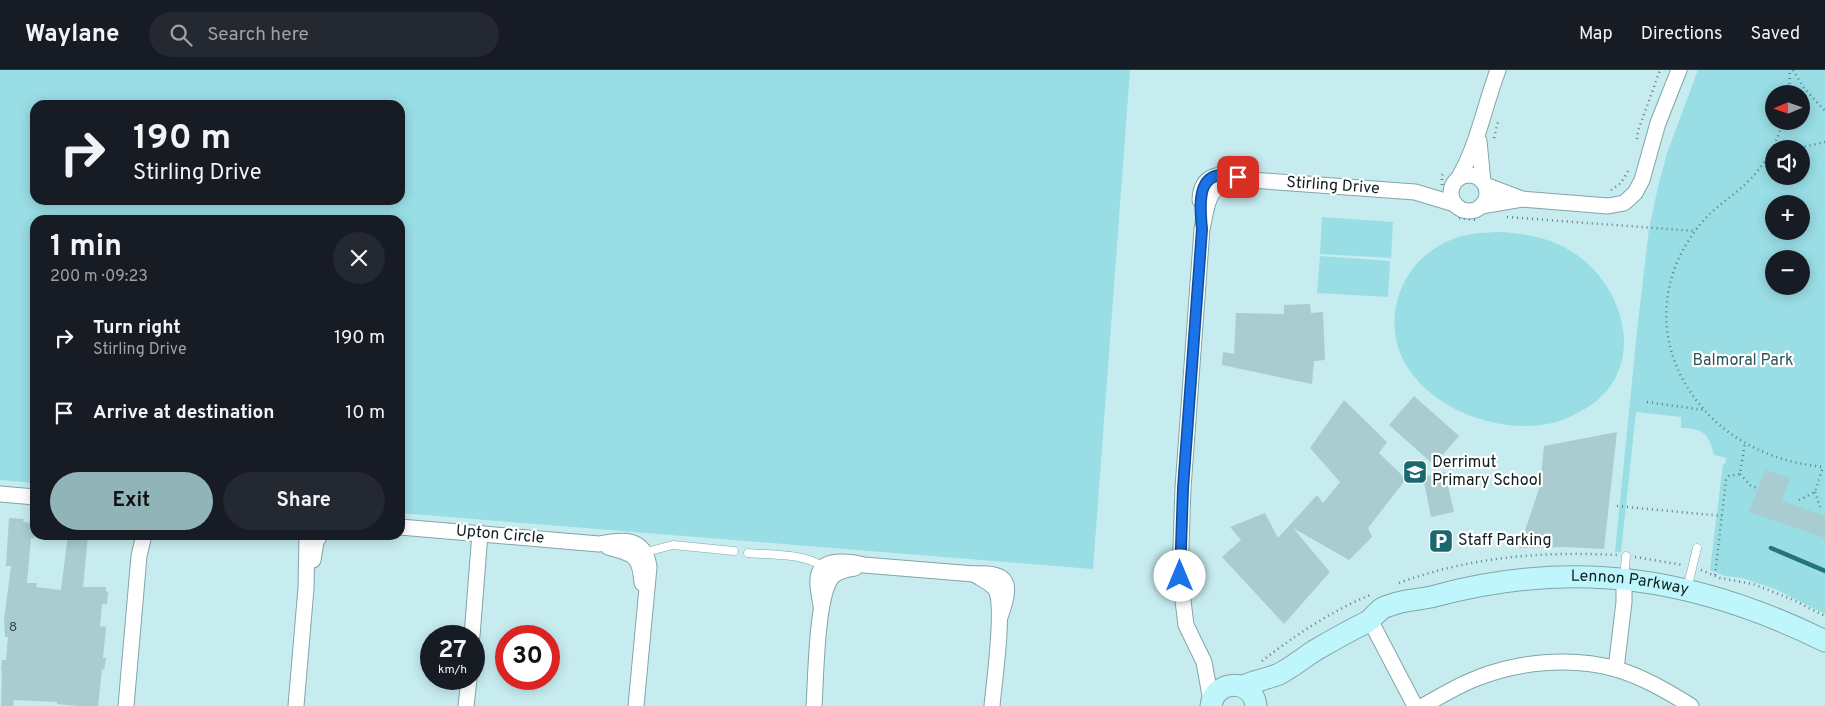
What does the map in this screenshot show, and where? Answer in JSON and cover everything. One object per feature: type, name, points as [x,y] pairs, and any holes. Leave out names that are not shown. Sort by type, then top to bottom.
[{"type":"street","points":[[1498,70],[1468,162],[1456,181],[1452,194],[1455,204],[1465,210],[1522,199],[1608,206],[1624,203],[1630,199],[1639,187],[1644,145],[1658,123],[1679,70]]},
{"type":"street","points":[[1478,135],[1486,196],[1481,206]]},
{"type":"street","points":[[1456,181],[1463,176],[1474,176],[1484,184],[1522,199]]},
{"type":"street","name":"Stirling Drive","points":[[1211,704],[1204,662],[1186,625],[1180,568],[1183,488],[1202,229],[1207,203],[1212,191],[1224,184],[1251,180],[1415,192],[1455,204]]},
{"type":"street","name":"Stirling Drive","points":[[1415,192],[1442,188],[1456,181]]},
{"type":"street","points":[[0,494],[30,497]]},
{"type":"street","name":"Upton Circle","points":[[405,527],[599,544],[639,554]]},
{"type":"street","points":[[473,625],[480,533]]},
{"type":"street","points":[[137,540],[139,556]]},
{"type":"street","points":[[126,706],[139,556],[143,540]]},
{"type":"street","points":[[296,706],[306,588],[306,540]]},
{"type":"street","points":[[306,588],[317,540]]},
{"type":"street","points":[[636,706],[645,605],[639,554]]},
{"type":"street","points":[[814,706],[821,606],[818,581],[820,571],[829,571],[841,562],[974,574],[1000,585],[1000,617],[992,706]]},
{"type":"street","name":"Lennon Parkway","points":[[1240,686],[1278,674],[1370,620],[1378,610],[1392,604],[1408,599],[1429,598],[1474,586],[1527,578],[1554,576],[1624,579],[1668,585],[1739,605],[1825,641]]},
{"type":"street","points":[[1616,669],[1624,602],[1624,579]]},
{"type":"street","points":[[1370,620],[1415,706]]},
{"type":"street","name":"Stirling Drive","points":[[1204,662],[1222,678],[1240,686]]},
{"type":"street","points":[[1423,706],[1480,676],[1508,668],[1562,663],[1598,665],[1616,669],[1644,680],[1691,706]]},
{"type":"street","name":"Lennon Parkway","points":[[1256,706],[1262,694],[1278,674]]},
{"type":"street","name":"Lennon Parkway","points":[[1211,704],[1219,690],[1232,684],[1240,686],[1253,696],[1256,706]]},
{"type":"street","points":[[466,706],[467,690]]},
{"type":"lane","points":[[639,554],[673,545],[734,552]]},
{"type":"lane","points":[[1687,590],[1697,548]]},
{"type":"lane","points":[[748,553],[796,557],[814,561],[829,571]]},
{"type":"lane","points":[[1624,579],[1626,556]]},
{"type":"path","points":[[1644,145],[1638,130],[1660,70]]},
{"type":"path","points":[[1790,85],[1791,70]]},
{"type":"path","points":[[1791,70],[1825,111]]},
{"type":"path","points":[[1494,138],[1500,114]]},
{"type":"path","points":[[1810,146],[1825,142]]},
{"type":"path","points":[[1765,161],[1750,180],[1714,210],[1683,248],[1673,273],[1667,297],[1667,324],[1670,350],[1681,379],[1704,410],[1730,433],[1745,443],[1780,458],[1799,464],[1824,467],[1815,492],[1820,507]]},
{"type":"path","points":[[1610,191],[1621,183],[1632,165]]},
{"type":"path","points":[[1505,217],[1695,231]]},
{"type":"path","points":[[1647,402],[1704,410]]},
{"type":"path","points":[[1745,443],[1740,474],[1750,486],[1758,488]]},
{"type":"path","points":[[1716,575],[1726,480],[1729,476],[1740,474]]},
{"type":"path","points":[[1799,500],[1815,492]]},
{"type":"path","points":[[1617,506],[1722,516]]},
{"type":"green space","points":[[0,70],[1130,70],[1093,569],[405,513],[405,215],[30,215],[30,483],[0,480]]},
{"type":"green space","name":"Balmoral Park","points":[[1698,70],[1825,70],[1825,614],[1775,589],[1742,578],[1725,576],[1710,570],[1723,464],[1725,464],[1726,458],[1714,455],[1710,442],[1700,431],[1681,428],[1681,417],[1636,412],[1621,552],[1615,552],[1649,229],[1667,153]]},
{"type":"green space","points":[[1322,217],[1393,222],[1391,258],[1320,254]]},
{"type":"green space","points":[[1498,232],[1539,238],[1568,249],[1595,271],[1609,290],[1619,312],[1624,334],[1623,356],[1616,377],[1602,396],[1581,411],[1558,422],[1542,425],[1513,426],[1483,420],[1455,409],[1430,392],[1410,372],[1398,347],[1395,318],[1402,287],[1416,264],[1429,252],[1458,237],[1469,234]]},
{"type":"green space","points":[[1320,256],[1390,261],[1388,297],[1317,293]]},
{"type":"building","points":[[1310,304],[1311,313],[1323,312],[1325,360],[1314,361],[1312,384],[1222,365],[1223,352],[1234,354],[1236,313],[1284,314],[1284,305]]},
{"type":"building","points":[[1414,396],[1459,436],[1434,465],[1389,425]]},
{"type":"building","points":[[1344,400],[1387,442],[1379,453],[1406,479],[1368,528],[1372,537],[1349,560],[1293,528],[1330,572],[1284,624],[1222,557],[1241,540],[1230,527],[1265,513],[1278,538],[1317,495],[1323,503],[1340,482],[1310,448]]},
{"type":"building","points":[[1617,432],[1604,549],[1565,547],[1519,548],[1540,486],[1544,446]]},
{"type":"building","points":[[1765,470],[1790,478],[1782,501],[1825,516],[1825,538],[1749,512]]},
{"type":"building","points":[[1445,472],[1454,512],[1431,517],[1423,477]]},
{"type":"building","points":[[9,518],[24,519],[23,522],[30,523],[31,540],[27,583],[37,583],[36,587],[61,590],[67,540],[88,540],[83,587],[106,587],[108,592],[107,604],[102,604],[100,626],[106,627],[103,658],[106,658],[104,670],[102,669],[98,706],[14,700],[13,706],[1,706],[2,660],[6,660],[8,637],[5,637],[4,620],[11,566],[6,566]]},
{"type":"waterway","points":[[1771,548],[1825,571]]},
{"type":"place","name":"Derrimut Primary School","points":[[1415,472]]},
{"type":"place","name":"Staff Parking","points":[[1441,541]]},
{"type":"route","points":[[1180,576],[1183,488],[1202,229],[1200,195],[1210,178],[1226,173],[1238,177]]}]
